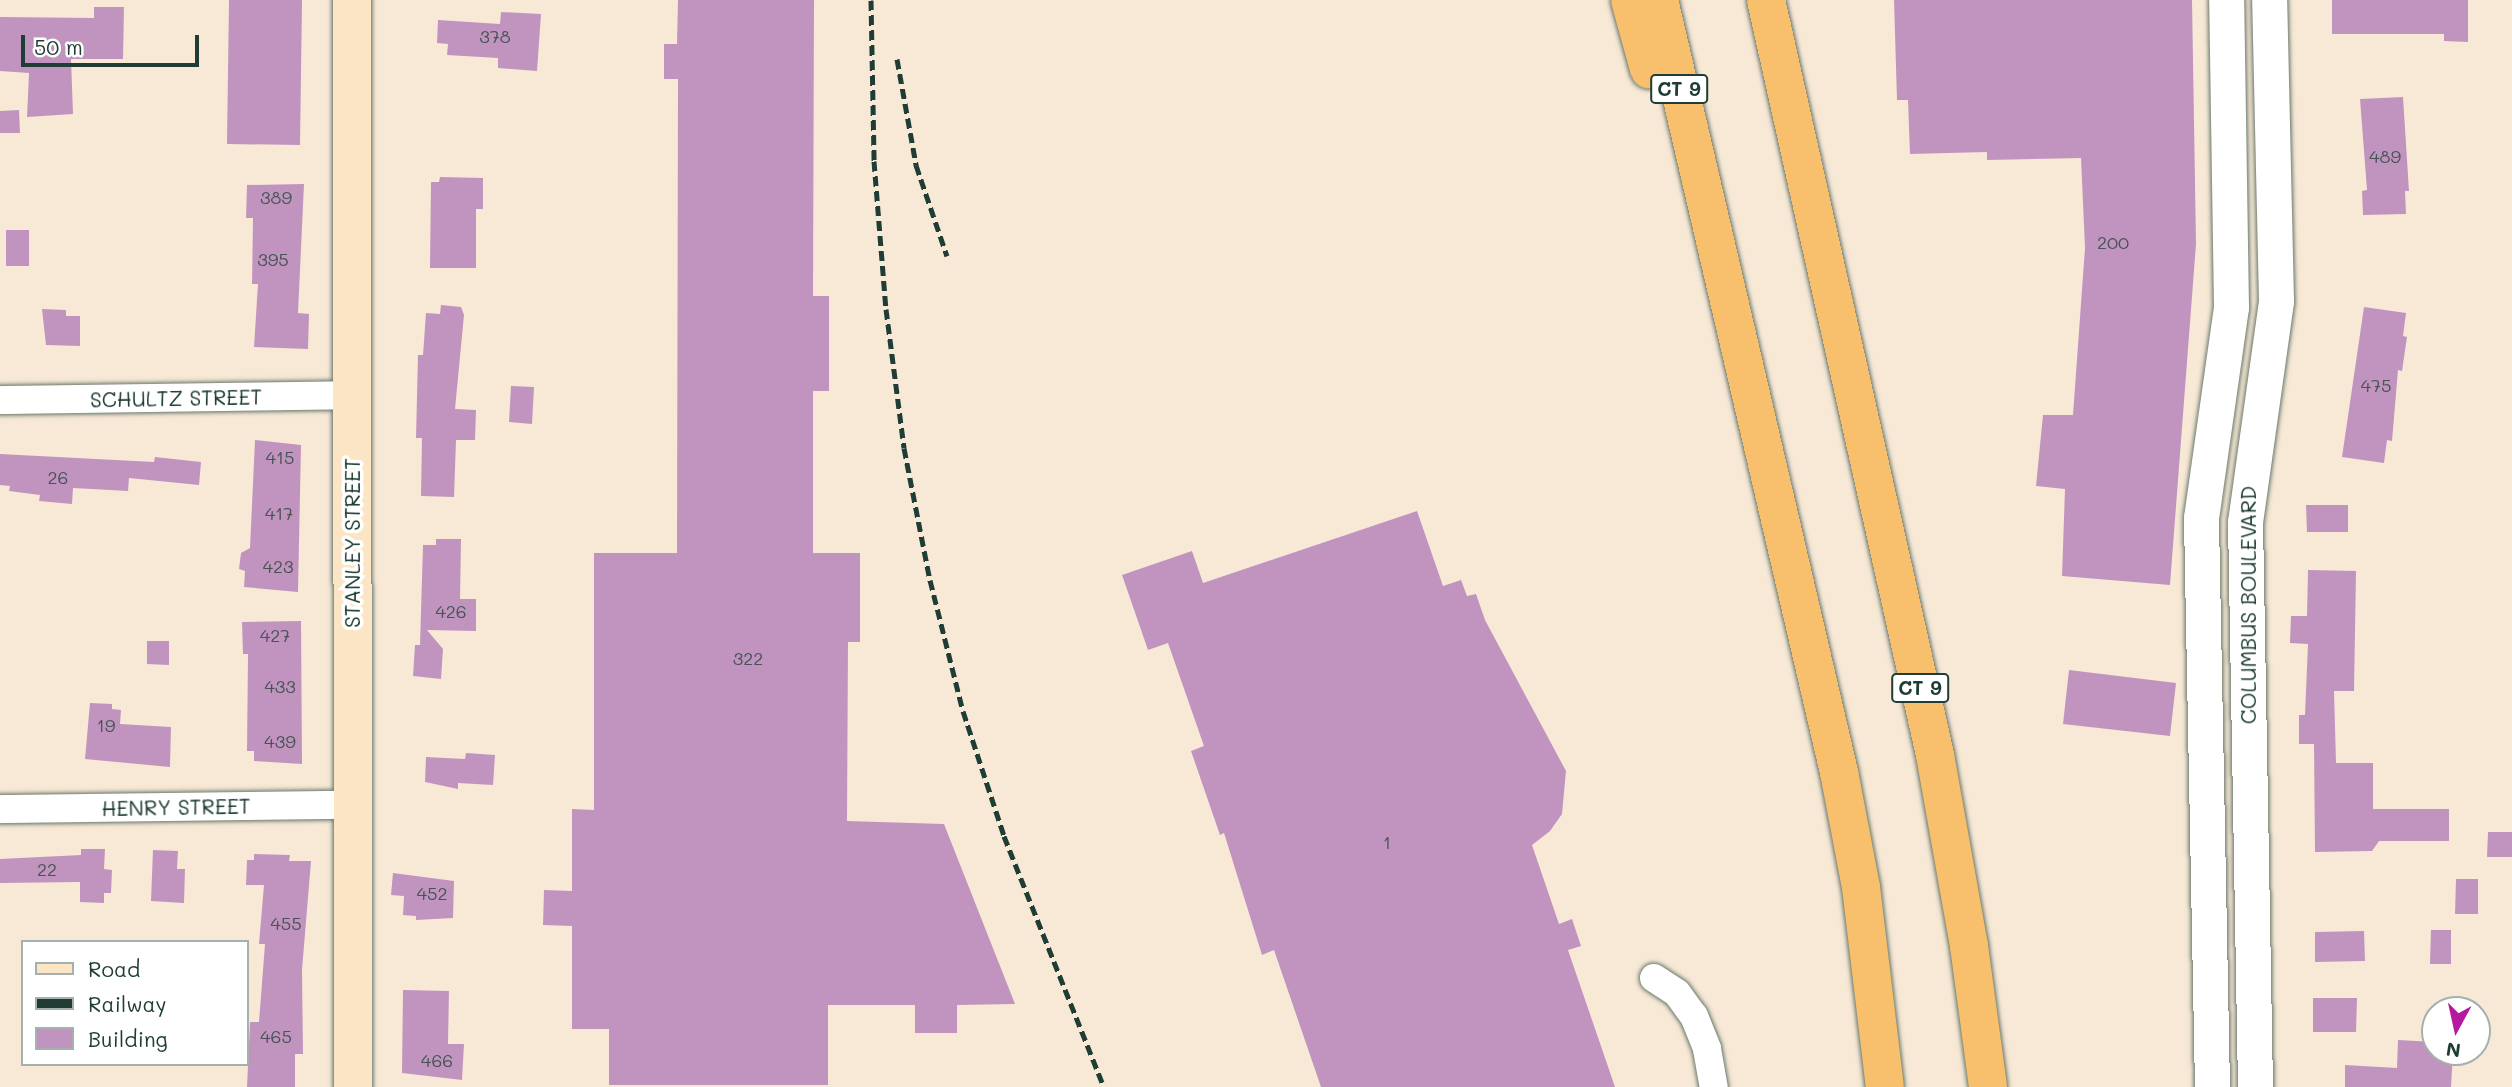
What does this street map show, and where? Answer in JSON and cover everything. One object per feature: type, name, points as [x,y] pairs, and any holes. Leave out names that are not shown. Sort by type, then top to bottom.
[{"type":"highway","points":[[1630,0],[1664,114],[1699,178]]},
{"type":"highway","name":"CT 9","points":[[1658,0],[1839,772],[1862,900],[1885,1087]]},
{"type":"highway","name":"CT 9","points":[[1766,0],[1935,755],[1969,946],[1988,1087]]},
{"type":"main road","name":"STANLEY STREET","points":[[352,0],[353,1087]]},
{"type":"street","name":"COLUMBUS BOULEVARD","points":[[2212,1087],[2203,646],[2203,487],[2231,295],[2226,0]]},
{"type":"street","name":"COLUMBUS BOULEVARD","points":[[2255,1087],[2246,645],[2246,492],[2276,301],[2269,0]]},
{"type":"street","name":"SCHULTZ STREET","points":[[0,400],[352,395]]},
{"type":"street","points":[[2203,646],[2246,645]]},
{"type":"street","name":"HENRY STREET","points":[[0,809],[352,805]]},
{"type":"street","points":[[1654,978],[1677,993],[1693,1016],[1707,1049],[1714,1087]]},
{"type":"building","points":[[229,0],[302,0],[300,145],[227,144]]},
{"type":"building","points":[[678,0],[814,0],[813,296],[829,296],[829,391],[813,391],[813,553],[860,553],[860,642],[848,642],[847,821],[944,824],[1015,1004],[957,1005],[957,1033],[915,1033],[915,1005],[828,1005],[828,1085],[609,1085],[609,1029],[572,1029],[572,926],[543,925],[544,890],[572,891],[572,809],[594,810],[594,553],[677,553],[678,79],[664,79],[664,44],[677,44]]},
{"type":"building","points":[[1894,0],[2192,0],[2196,244],[2170,585],[2062,576],[2065,489],[2036,486],[2043,415],[2073,415],[2085,248],[2081,158],[1987,160],[1987,152],[1910,154],[1908,100],[1897,100]]},
{"type":"building","points":[[2332,0],[2468,0],[2468,42],[2444,41],[2444,34],[2332,34]]},
{"type":"building","points":[[94,7],[124,7],[123,59],[71,59],[73,114],[27,117],[29,73],[0,71],[0,17],[94,18]]},
{"type":"building","points":[[501,12],[541,14],[537,71],[498,68],[498,58],[447,55],[448,44],[437,43],[438,20],[500,24]]},
{"type":"building","points":[[2403,97],[2409,191],[2405,191],[2406,214],[2363,215],[2362,191],[2367,190],[2360,99]]},
{"type":"building","points":[[19,110],[20,133],[0,133],[0,111]]},
{"type":"building","points":[[440,177],[483,178],[483,209],[476,209],[476,268],[430,268],[431,182],[439,182]]},
{"type":"building","points":[[304,184],[298,313],[309,314],[308,349],[254,347],[258,284],[252,284],[253,218],[246,218],[247,185]]},
{"type":"building","points":[[6,230],[29,230],[29,266],[6,266]]},
{"type":"building","points":[[441,305],[461,307],[464,315],[455,409],[476,410],[475,440],[456,440],[454,497],[421,496],[422,438],[416,438],[418,355],[423,355],[426,313],[440,314]]},
{"type":"building","points":[[2364,307],[2406,313],[2403,336],[2407,337],[2402,371],[2398,370],[2392,441],[2387,440],[2384,463],[2342,457]]},
{"type":"building","points":[[42,309],[66,310],[66,316],[80,316],[80,346],[46,345]]},
{"type":"building","points":[[511,386],[534,387],[532,424],[509,422]]},
{"type":"building","points":[[255,440],[301,445],[298,592],[244,587],[245,571],[239,569],[241,553],[250,548]]},
{"type":"building","points":[[0,454],[154,462],[155,457],[201,462],[199,485],[129,478],[128,491],[73,488],[72,504],[39,501],[40,495],[9,491],[10,486],[0,485]]},
{"type":"building","points":[[2306,505],[2348,505],[2348,532],[2307,532]]},
{"type":"building","points":[[1417,511],[1443,586],[1461,580],[1467,596],[1476,594],[1485,620],[1566,771],[1562,814],[1550,831],[1532,845],[1559,924],[1572,919],[1581,946],[1568,950],[1615,1087],[1321,1087],[1274,950],[1262,955],[1224,833],[1220,835],[1191,751],[1204,746],[1168,643],[1148,650],[1122,575],[1192,551],[1203,583]]},
{"type":"building","points":[[436,539],[461,539],[460,599],[476,599],[476,631],[427,630],[443,649],[441,679],[413,676],[415,645],[420,645],[423,545],[436,545]]},
{"type":"building","points":[[2308,570],[2356,571],[2354,691],[2334,691],[2336,763],[2373,763],[2373,809],[2449,809],[2449,841],[2379,841],[2372,851],[2315,852],[2314,744],[2299,744],[2299,715],[2305,715],[2308,644],[2290,643],[2291,616],[2307,616]]},
{"type":"building","points":[[301,621],[302,764],[254,761],[254,751],[247,751],[248,654],[243,654],[242,622]]},
{"type":"building","points":[[147,641],[169,641],[169,665],[147,664]]},
{"type":"building","points":[[2069,670],[2176,683],[2170,736],[2063,724]]},
{"type":"building","points":[[90,703],[112,704],[112,709],[121,710],[120,724],[171,727],[170,767],[85,759]]},
{"type":"building","points":[[466,753],[495,755],[493,785],[458,783],[458,789],[425,782],[426,757],[465,759]]},
{"type":"building","points":[[2488,832],[2512,832],[2512,857],[2487,857]]},
{"type":"building","points":[[81,849],[105,849],[104,869],[112,870],[111,893],[104,893],[104,903],[80,902],[80,882],[0,883],[0,859],[81,855]]},
{"type":"building","points":[[153,850],[178,851],[177,869],[185,869],[184,903],[151,901]]},
{"type":"building","points":[[254,854],[290,855],[289,861],[311,861],[302,970],[303,1054],[295,1054],[295,1087],[247,1087],[250,1022],[259,1022],[265,944],[259,944],[264,885],[246,885],[247,860],[254,860]]},
{"type":"building","points":[[393,873],[454,881],[453,918],[416,920],[416,916],[403,915],[404,896],[391,895]]},
{"type":"building","points":[[2456,879],[2478,879],[2478,914],[2455,914]]},
{"type":"building","points":[[2431,930],[2451,930],[2451,964],[2430,964]]},
{"type":"building","points":[[2364,931],[2365,961],[2315,962],[2315,932]]},
{"type":"building","points":[[403,990],[449,991],[448,1044],[464,1044],[462,1080],[402,1073]]},
{"type":"building","points":[[2313,998],[2357,998],[2356,1032],[2313,1032]]},
{"type":"building","points":[[2398,1040],[2421,1041],[2421,1066],[2452,1066],[2451,1087],[2345,1087],[2345,1065],[2397,1068]]},
{"type":"railway","points":[[871,0],[874,161],[886,309],[904,448],[930,580],[963,711],[1004,836],[1104,1087]]},
{"type":"railway","points":[[897,59],[916,165],[947,256]]}]
